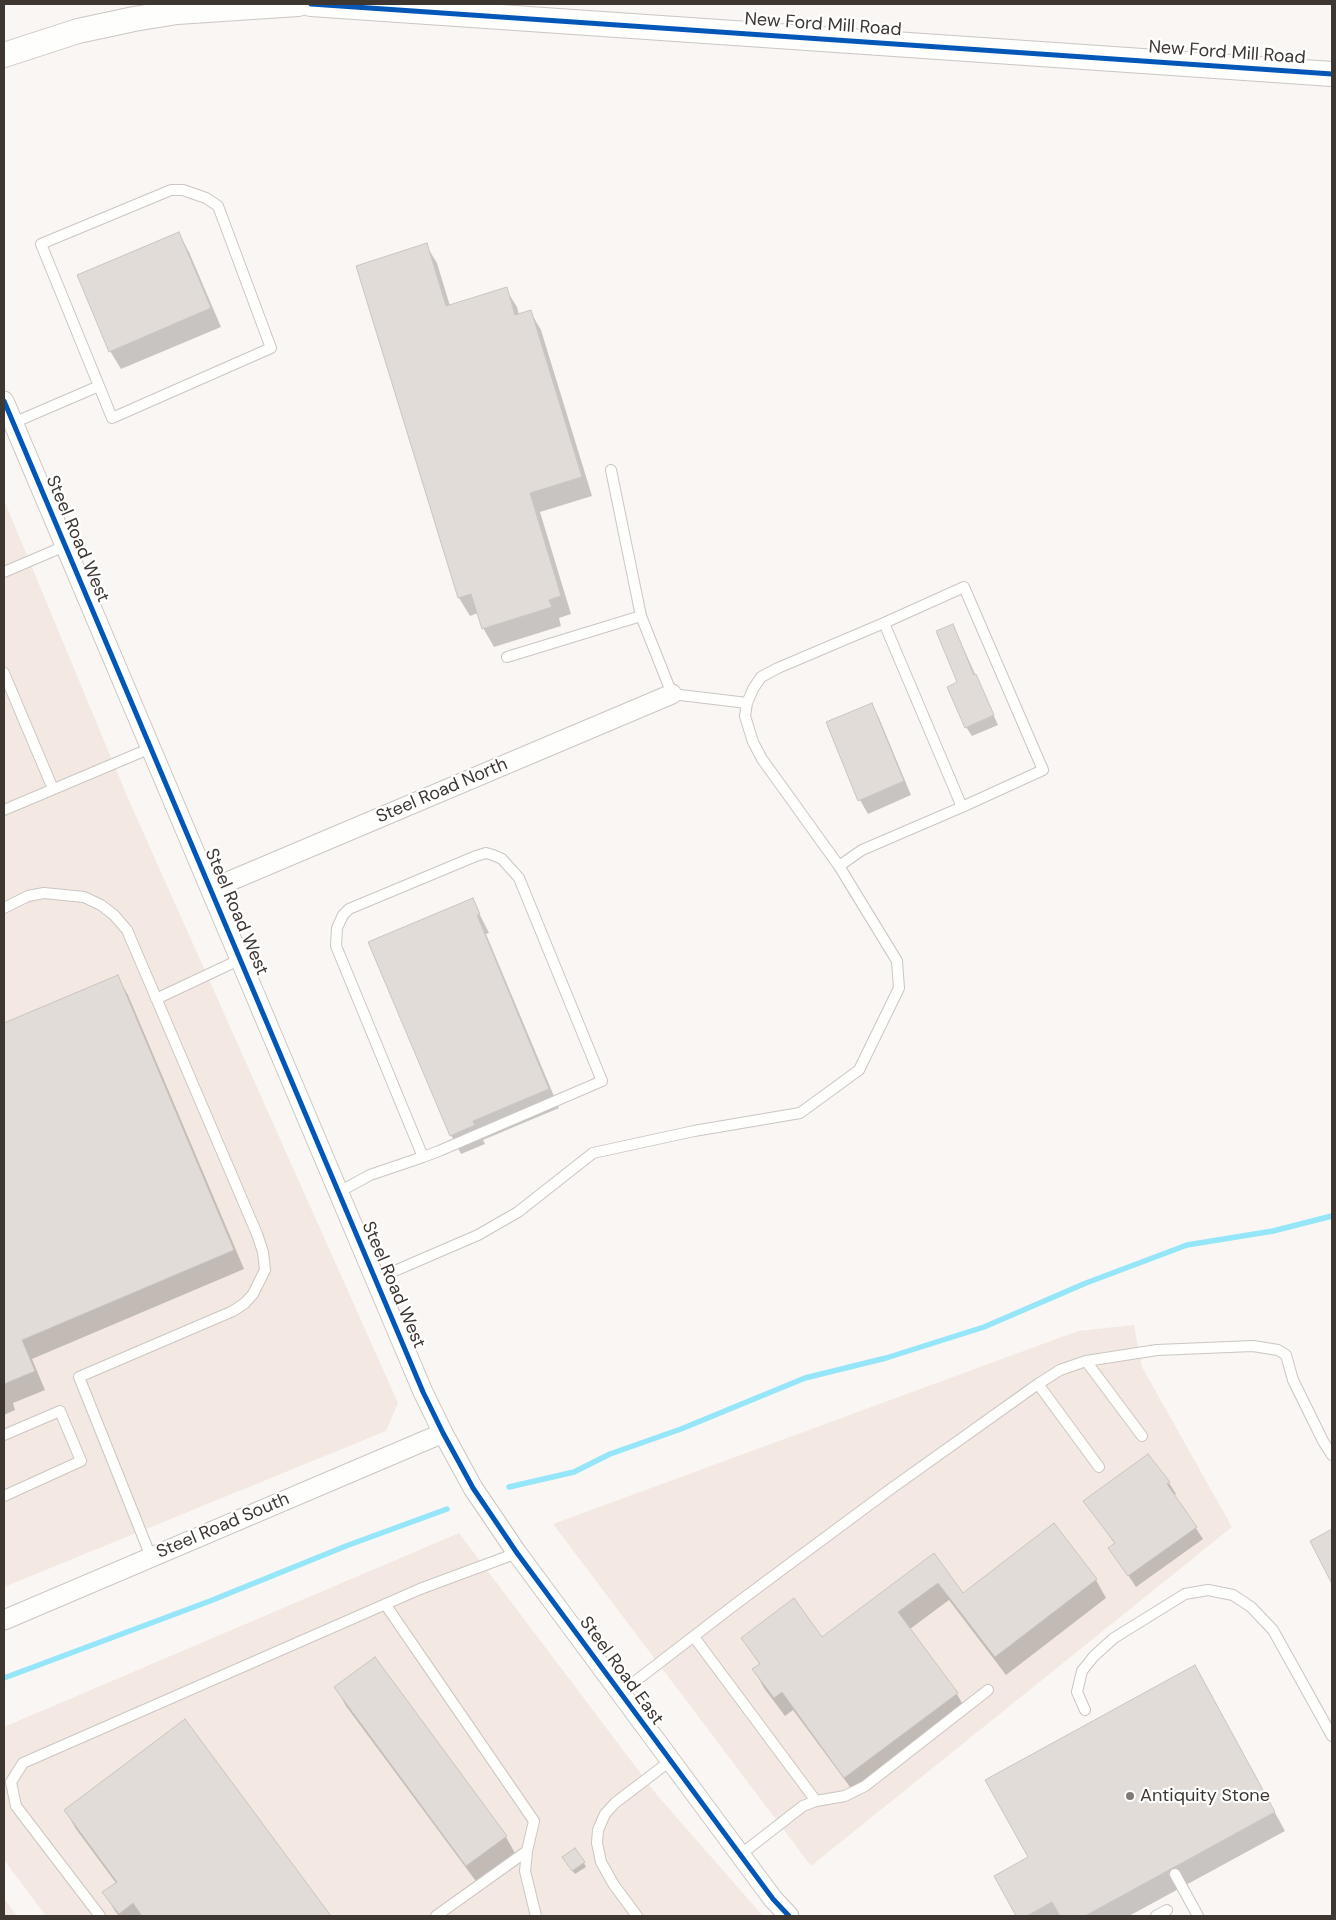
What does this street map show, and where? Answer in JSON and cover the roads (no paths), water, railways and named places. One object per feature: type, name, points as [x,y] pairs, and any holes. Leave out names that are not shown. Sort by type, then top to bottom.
[{"type":"street","points":[[4,55],[78,31],[134,19],[194,10],[298,4]]},
{"type":"street","name":"New Ford Mill Road","points":[[311,4],[1332,74]]},
{"type":"street","name":"Steel Road West","points":[[4,401],[423,1392],[443,1433]]},
{"type":"street","name":"Steel Road North","points":[[211,889],[672,694]]},
{"type":"street","name":"Steel Road South","points":[[4,1620],[443,1433]]},
{"type":"street","name":"Steel Road East","points":[[443,1433],[472,1488],[517,1552],[740,1855],[789,1916]]},
{"type":"lane","points":[[171,190],[183,190],[206,198],[218,206],[271,348],[112,418],[99,386],[41,244],[171,190]]},
{"type":"lane","points":[[13,423],[99,386]]},
{"type":"lane","points":[[611,470],[641,616],[672,694],[747,703]]},
{"type":"lane","points":[[4,572],[64,546]]},
{"type":"lane","points":[[376,1279],[478,1235],[518,1212],[593,1153],[694,1131],[800,1113],[859,1070],[899,988],[897,960],[839,866],[762,759],[753,742],[745,716],[747,703],[761,677],[964,587],[1043,770],[862,850],[839,866]]},
{"type":"lane","points":[[506,657],[641,616]]},
{"type":"lane","points":[[884,622],[962,807]]},
{"type":"lane","points":[[4,673],[53,789]]},
{"type":"lane","points":[[4,810],[151,748]]},
{"type":"lane","points":[[339,1192],[370,1175],[423,1157],[602,1081],[519,878],[502,859],[486,853],[348,909],[336,928],[336,946],[423,1157]]},
{"type":"lane","points":[[4,908],[28,896],[44,893],[84,897],[101,905],[114,915],[127,930],[263,1252],[265,1270],[253,1294],[245,1303],[232,1311],[79,1377],[151,1557]]},
{"type":"lane","points":[[156,999],[241,959]]},
{"type":"lane","points":[[620,1693],[892,1488],[1038,1384],[1060,1370],[1086,1361],[1157,1350],[1253,1346],[1278,1350],[1286,1356],[1293,1380],[1323,1441],[1332,1455]]},
{"type":"lane","points":[[1086,1361],[1142,1436]]},
{"type":"lane","points":[[1038,1384],[1099,1467]]},
{"type":"lane","points":[[4,1435],[60,1411],[81,1461],[4,1496]]},
{"type":"lane","points":[[100,1916],[16,1806],[12,1782],[23,1763],[420,1589],[517,1552]]},
{"type":"lane","points":[[1085,1710],[1077,1692],[1082,1671],[1094,1656],[1114,1638],[1186,1594],[1208,1590],[1233,1595],[1251,1607],[1273,1630],[1332,1736]]},
{"type":"lane","points":[[385,1604],[534,1821],[527,1851],[525,1871],[536,1916]]},
{"type":"lane","points":[[694,1636],[816,1801]]},
{"type":"lane","points":[[740,1855],[803,1806],[816,1801],[845,1796],[865,1786],[988,1690]]},
{"type":"lane","points":[[637,1916],[614,1885],[601,1862],[597,1843],[598,1830],[605,1814],[615,1802],[670,1761]]},
{"type":"lane","points":[[436,1916],[527,1851]]},
{"type":"lane","points":[[1176,1874],[1198,1916]]},
{"type":"lane","points":[[1156,1916],[1167,1910]]},
{"type":"waterway","points":[[509,1487],[574,1472],[610,1454],[681,1429],[805,1378],[886,1358],[984,1327],[1086,1283],[1187,1245],[1273,1231],[1332,1216]]},
{"type":"waterway","points":[[4,1678],[447,1509]]},
{"type":"place","name":"Antiquity Stone","points":[[1130,1796]]}]
